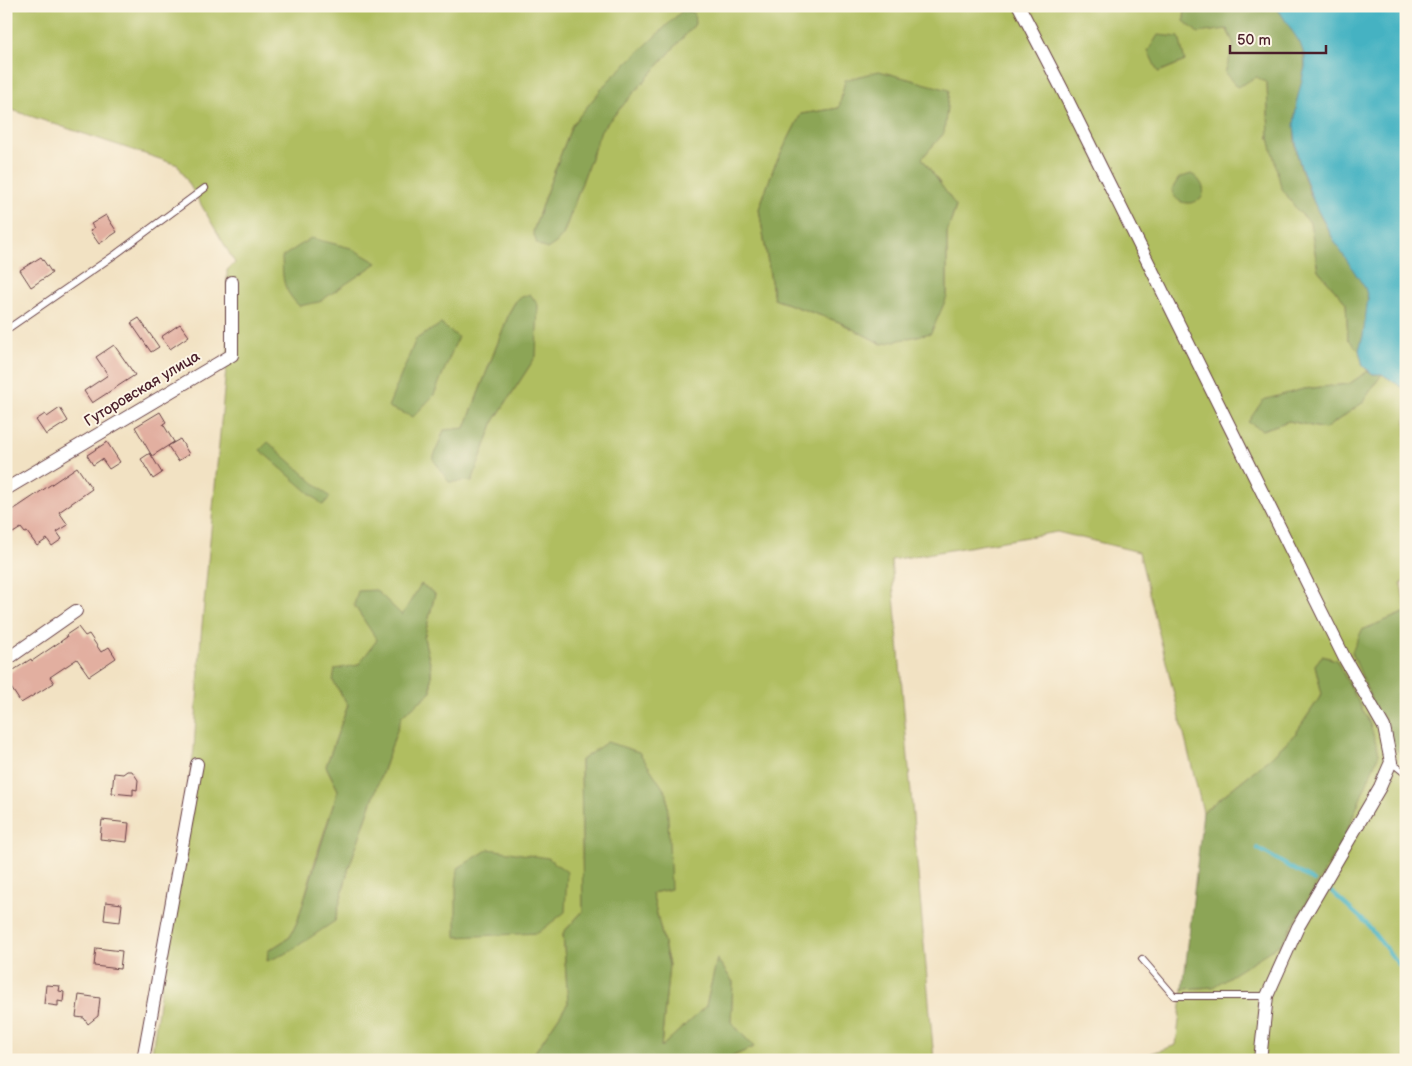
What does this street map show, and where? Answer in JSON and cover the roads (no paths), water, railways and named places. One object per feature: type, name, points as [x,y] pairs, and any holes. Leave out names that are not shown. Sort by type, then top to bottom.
[{"type":"street","points":[[1018,6],[1062,89],[1345,659],[1384,727],[1391,762],[1380,787],[1298,927],[1267,996],[1260,1060]]},
{"type":"street","name":"Гуторовская улица","points":[[6,489],[232,355],[232,282]]},
{"type":"street","points":[[6,660],[76,611]]},
{"type":"street","points":[[143,1060],[197,764]]},
{"type":"lane","points":[[6,330],[116,254],[205,188]]},
{"type":"lane","points":[[1391,762],[1406,774]]},
{"type":"lane","points":[[1142,959],[1174,996],[1267,996]]},
{"type":"water","points":[[1276,6],[1406,6],[1406,390],[1382,374],[1373,374],[1363,366],[1359,350],[1363,336],[1368,298],[1365,288],[1336,244],[1318,211],[1298,158],[1294,126],[1297,100],[1305,67],[1305,57],[1300,43]]},
{"type":"waterway","points":[[1257,848],[1314,881]]},
{"type":"waterway","points":[[1332,892],[1366,923],[1406,974]]}]
